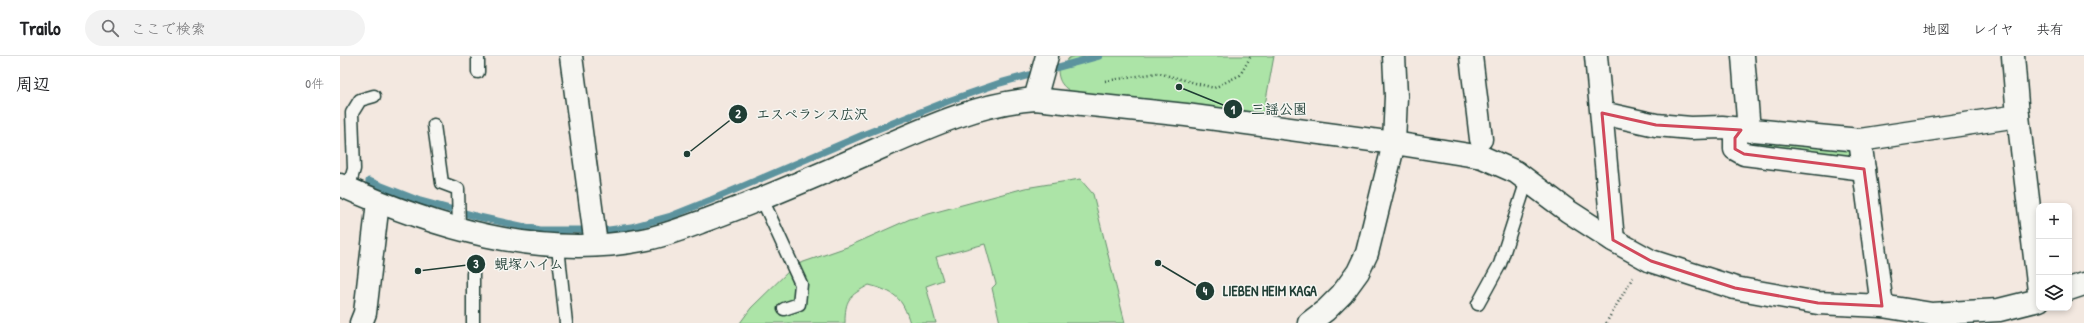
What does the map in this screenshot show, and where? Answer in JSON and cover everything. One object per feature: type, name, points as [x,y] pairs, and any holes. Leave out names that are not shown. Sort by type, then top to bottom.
[{"type":"street","points":[[571,56],[595,234]]},
{"type":"street","points":[[1309,323],[1326,310],[1342,294],[1358,272],[1367,253],[1394,143],[1396,96],[1394,56]]},
{"type":"street","points":[[1471,56],[1482,139]]},
{"type":"street","points":[[1596,56],[1613,240]]},
{"type":"street","points":[[1743,56],[1745,130]]},
{"type":"street","points":[[2013,56],[2018,116],[2037,275]]},
{"type":"street","points":[[344,187],[378,202],[459,224],[488,237],[558,246],[595,234],[642,240],[682,229],[762,199],[932,125],[981,108],[1015,100],[1042,76],[1186,115],[1394,143],[1482,157],[1516,172],[1568,211],[1613,240],[1644,257],[1735,288],[1818,302],[1882,306],[1932,314],[1999,310],[2036,301]]},
{"type":"street","points":[[1602,113],[1656,125],[1691,128],[1722,127],[1860,140],[2018,116]]},
{"type":"street","points":[[1745,130],[1735,138],[1735,149],[1744,154],[1864,169]]},
{"type":"street","points":[[1860,140],[1882,306]]},
{"type":"street","points":[[360,323],[365,313],[378,202]]},
{"type":"street","points":[[2072,289],[2084,284]]},
{"type":"lane","points":[[478,56],[478,72]]},
{"type":"lane","points":[[344,187],[354,169],[352,113],[360,100],[374,96]]},
{"type":"lane","points":[[434,125],[442,183],[458,189],[459,224]]},
{"type":"lane","points":[[1478,304],[1500,264],[1527,180]]},
{"type":"lane","points":[[762,199],[801,284],[799,304],[784,309]]},
{"type":"lane","points":[[558,246],[566,323]]},
{"type":"lane","points":[[473,273],[473,323]]},
{"type":"path","points":[[1098,82],[1158,73],[1214,88],[1240,75],[1251,56]]},
{"type":"path","points":[[1606,323],[1644,257]]},
{"type":"highlighted area","points":[[1602,113],[1656,125],[1741,130],[1735,138],[1735,149],[1744,154],[1864,169],[1882,306],[1818,303],[1735,288],[1651,261],[1613,240]]},
{"type":"green space","points":[[1076,56],[1274,56],[1263,116],[1084,97],[1066,88],[1059,77],[1058,71],[1069,58]]},
{"type":"green space","points":[[1747,137],[1853,147],[1855,163],[1749,150],[1744,141]]},
{"type":"green space","points":[[1080,179],[1093,194],[1125,323],[1000,323],[992,288],[996,284],[985,244],[936,257],[943,280],[926,286],[936,323],[910,323],[904,307],[896,297],[885,290],[869,285],[857,292],[847,303],[845,323],[740,323],[751,308],[795,265],[847,247],[910,219],[1025,188]]},
{"type":"waterway","points":[[369,181],[420,201],[479,217],[539,230],[609,230],[631,227],[671,216],[865,134],[951,100],[1000,83],[1099,56]]},
{"type":"place","name":"三謡公園","points":[[1179,87]]},
{"type":"place","name":"エスペランス広沢","points":[[687,154]]},
{"type":"place","name":"LIEBEN HEIM KAGA","points":[[1158,263]]},
{"type":"place","name":"蜆塚ハイム","points":[[418,271]]}]
